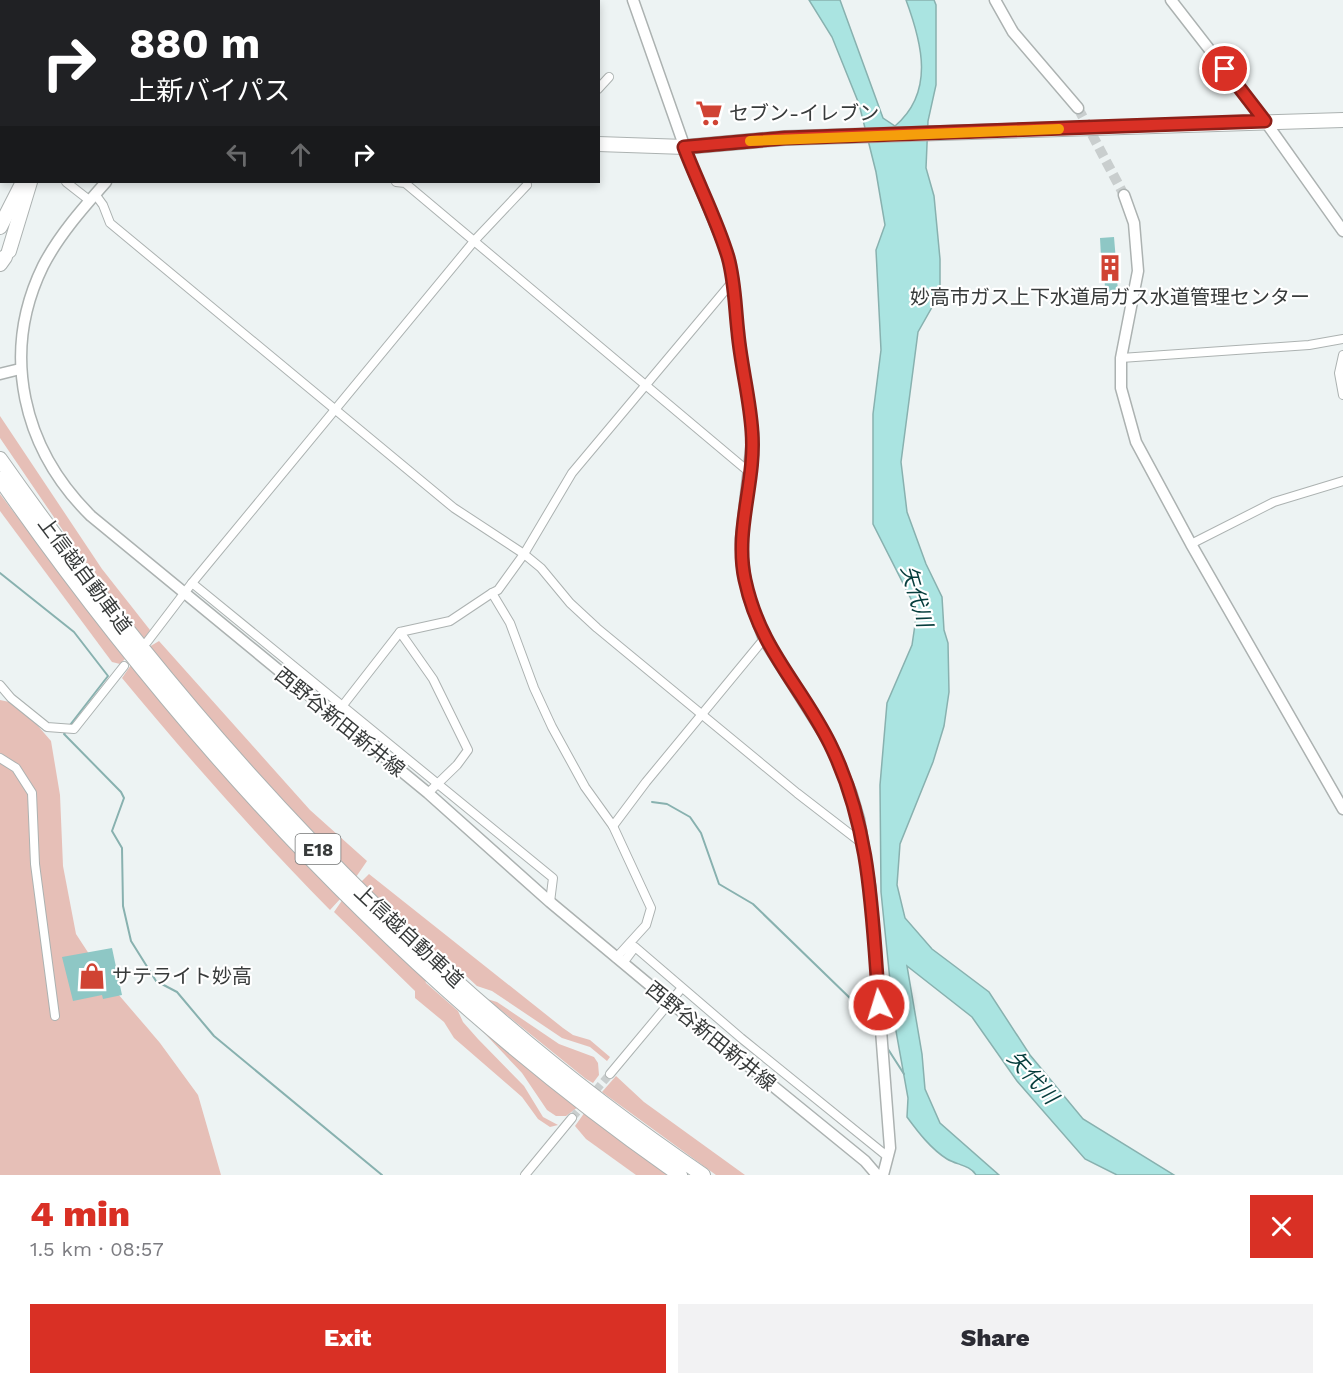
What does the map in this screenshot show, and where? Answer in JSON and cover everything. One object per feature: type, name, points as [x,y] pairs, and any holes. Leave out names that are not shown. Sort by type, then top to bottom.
[{"type":"highway","points":[[600,144],[684,147],[785,138],[1343,120]]},
{"type":"highway","points":[[0,227],[22,183]]},
{"type":"highway","points":[[4,257],[30,183]]},
{"type":"highway","points":[[0,448],[75,563]]},
{"type":"highway","name":"上信越自動車道","points":[[0,459],[75,563],[191,710],[249,776],[350,882],[429,957],[537,1050],[626,1121],[703,1175]]},
{"type":"highway","name":"上信越自動車道","points":[[3,484],[92,606],[152,681],[224,766],[314,862],[383,930],[505,1040],[610,1125],[680,1175]]},
{"type":"street","points":[[633,0],[684,147],[728,255],[753,434],[743,519],[742,562],[749,598],[764,639],[829,742],[851,792],[863,844],[872,910],[890,1148],[883,1175]]},
{"type":"street","points":[[995,0],[1013,32],[1078,108]]},
{"type":"street","points":[[1171,0],[1265,121],[1343,231]]},
{"type":"street","points":[[600,87],[609,76]]},
{"type":"street","points":[[68,183],[103,205],[110,223],[454,508],[525,554],[541,568],[570,603],[700,715],[863,844]]},
{"type":"street","name":"西野谷新田新井線","points":[[105,183],[55,247],[36,282],[21,334],[20,369],[30,420],[45,460],[54,475],[91,516],[428,793],[550,902],[865,1161],[877,1175]]},
{"type":"street","points":[[405,183],[749,472]]},
{"type":"street","points":[[147,642],[192,583],[475,240],[527,185]]},
{"type":"street","points":[[1124,195],[1134,223],[1138,271],[1121,358],[1121,388],[1136,442],[1191,544],[1343,809]]},
{"type":"street","points":[[334,718],[400,632],[450,621],[498,590],[525,554],[572,473],[733,281]]},
{"type":"street","points":[[1121,358],[1309,345],[1343,339]]},
{"type":"street","points":[[1343,355],[1339,373],[1343,395]]},
{"type":"street","points":[[0,374],[20,369]]},
{"type":"street","points":[[1191,544],[1274,502],[1343,481]]},
{"type":"street","points":[[192,583],[553,878],[550,902]]},
{"type":"street","points":[[492,593],[510,623],[534,688],[552,727],[585,787],[613,826],[651,908],[646,925],[620,960]]},
{"type":"street","points":[[400,632],[433,678],[468,750],[457,765],[435,783],[428,793]]},
{"type":"street","points":[[613,826],[700,715],[764,639]]},
{"type":"street","points":[[0,685],[11,698],[47,727],[74,729],[124,666]]},
{"type":"street","points":[[0,758],[16,768],[32,793],[34,864],[55,1016]]},
{"type":"street","points":[[620,960],[634,948],[888,1157]]},
{"type":"street","points":[[610,1074],[681,989]]},
{"type":"street","points":[[525,1175],[572,1118]]},
{"type":"shaded area","points":[[0,416],[102,569],[150,630],[144,639],[94,576],[0,438]]},
{"type":"shaded area","points":[[0,494],[125,659],[120,664],[112,662],[0,511]]},
{"type":"shaded area","points":[[159,641],[310,810],[367,861],[356,877],[229,744],[149,647]]},
{"type":"shaded area","points":[[131,665],[210,759],[341,898],[330,910],[224,797],[122,678]]},
{"type":"shaded area","points":[[0,700],[19,704],[51,741],[60,795],[63,866],[76,934],[106,980],[160,1043],[198,1095],[221,1175],[0,1175]]},
{"type":"shaded area","points":[[369,874],[563,1028],[573,1035],[590,1040],[610,1057],[607,1061],[590,1047],[562,1038],[492,991],[477,986],[449,960],[440,958],[361,882]]},
{"type":"shaded area","points":[[343,899],[424,976],[426,983],[458,1011],[463,1022],[524,1086],[543,1117],[558,1125],[550,1127],[538,1119],[522,1097],[454,1038],[444,1022],[415,998],[415,991],[334,912]]},
{"type":"shaded area","points":[[487,999],[497,1002],[559,1044],[594,1057],[598,1063],[599,1075],[593,1083],[586,1079]]},
{"type":"shaded area","points":[[473,1021],[578,1107],[566,1116],[556,1116],[547,1110],[522,1073]]},
{"type":"shaded area","points":[[616,1076],[644,1102],[745,1175],[716,1175],[602,1092]]},
{"type":"shaded area","points":[[585,1112],[670,1175],[636,1175],[586,1139],[575,1126]]},
{"type":"water","name":"矢代川","points":[[809,0],[840,0],[883,118],[895,126],[908,113],[916,98],[920,83],[920,50],[906,0],[934,0],[936,5],[936,85],[928,121],[926,168],[934,196],[940,259],[940,293],[918,332],[901,462],[907,512],[926,564],[942,597],[944,630],[948,643],[949,692],[944,726],[933,762],[900,844],[897,885],[905,918],[932,949],[989,992],[1030,1055],[1083,1119],[1174,1175],[1117,1175],[1085,1159],[1017,1081],[972,1017],[907,966],[922,1054],[925,1089],[940,1123],[999,1175],[976,1175],[967,1167],[947,1159],[930,1145],[907,1117],[908,1098],[894,1020],[881,892],[880,785],[887,703],[912,645],[917,611],[873,524],[873,414],[881,350],[876,250],[885,225],[876,172],[859,104],[832,37]]},
{"type":"building","name":"妙高市ガス上下水道局ガス水道管理センター","points":[[1114,237],[1117,273],[1121,274],[1121,279],[1117,279],[1118,291],[1105,292],[1104,257],[1101,257],[1100,238]]},
{"type":"building","name":"サテライト妙高","points":[[112,948],[122,995],[103,999],[102,995],[73,1001],[62,957]]},
{"type":"waterway","points":[[0,573],[74,632],[108,676],[70,725]]},
{"type":"waterway","points":[[67,730],[64,734],[121,792],[124,798],[112,831],[122,848],[123,906],[131,941],[156,981],[177,992],[214,1036],[382,1175]]},
{"type":"waterway","points":[[652,802],[667,804],[690,817],[701,833],[719,884],[753,904],[854,1002],[877,1034]]},
{"type":"waterway","points":[[886,1046],[904,1074]]},
{"type":"tunnel","points":[[1078,108],[1124,195]]},
{"type":"tunnel","points":[[572,1118],[610,1074]]},
{"type":"slow traffic","points":[[750,141],[1059,129]]},
{"type":"place","name":"セブン-イレブン","points":[[709,113]]},
{"type":"place","name":"妙高市ガス上下水道局ガス水道管理センター","points":[[1110,268]]},
{"type":"place","name":"サテライト妙高","points":[[92,976]]},
{"type":"route","points":[[879,1005],[870,886],[859,819],[851,792],[829,742],[764,639],[753,611],[745,580],[741,539],[753,434],[733,281],[728,255],[684,147],[785,138],[1265,121],[1225,69]]}]
